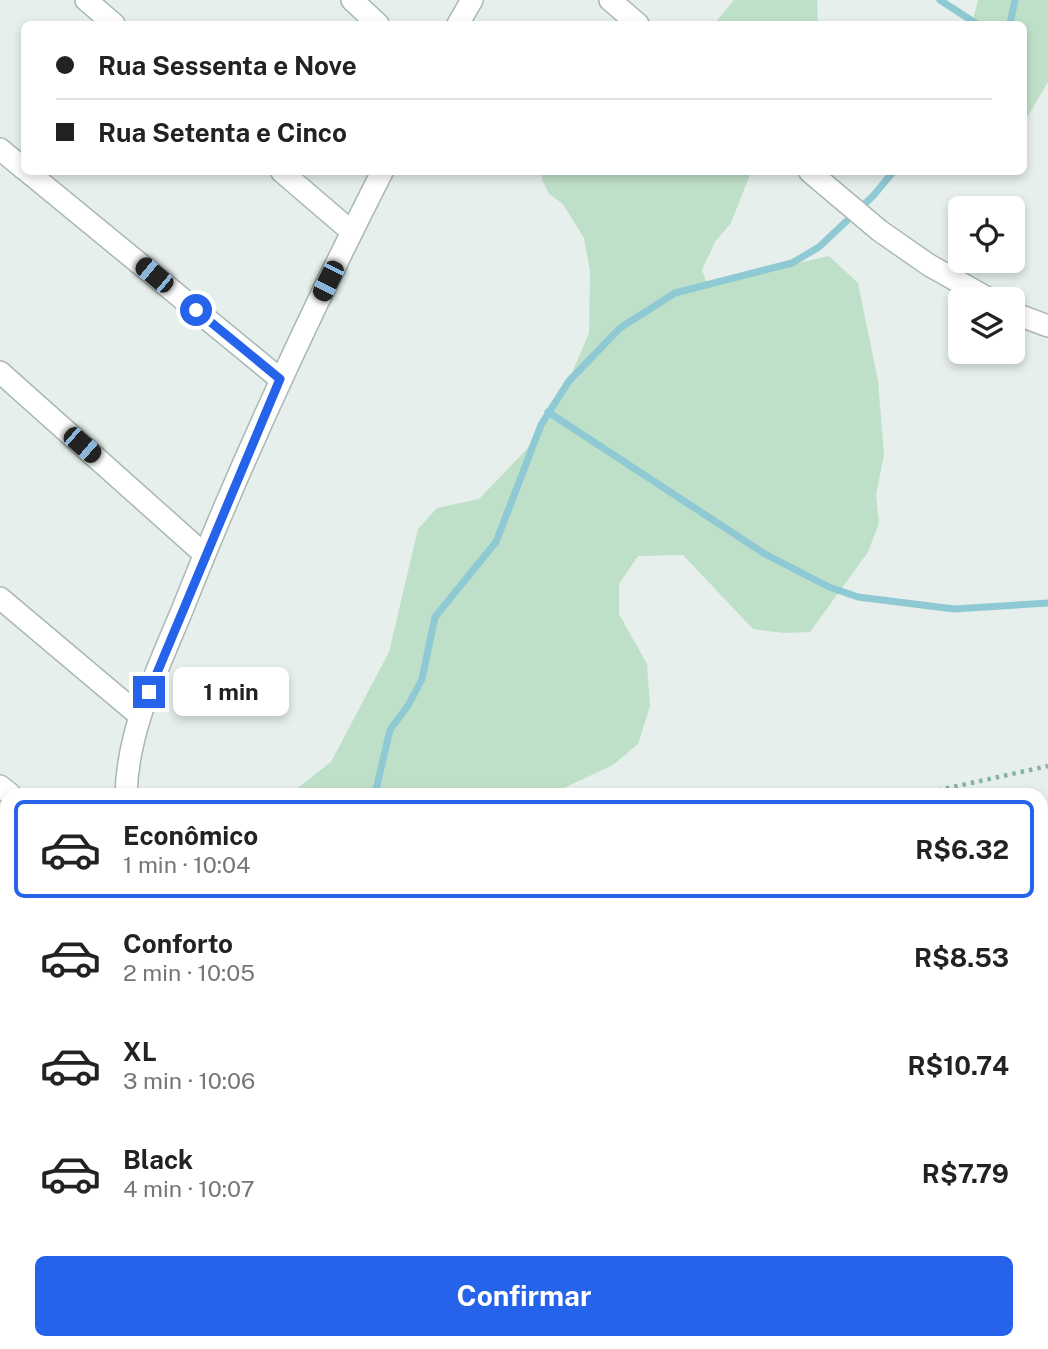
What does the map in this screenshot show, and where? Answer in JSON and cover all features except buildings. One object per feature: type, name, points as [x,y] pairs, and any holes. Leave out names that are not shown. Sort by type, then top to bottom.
[{"type":"street","points":[[86,0],[110,21]]},
{"type":"street","points":[[352,0],[375,21]]},
{"type":"street","points":[[460,21],[472,0]]},
{"type":"street","points":[[610,0],[634,21]]},
{"type":"street","points":[[0,149],[21,166]]},
{"type":"street","points":[[32,175],[280,379]]},
{"type":"street","points":[[286,175],[352,232]]},
{"type":"street","points":[[127,788],[131,738],[204,554],[280,379],[380,175]]},
{"type":"street","points":[[814,175],[880,231],[929,265],[968,287]]},
{"type":"street","points":[[1025,317],[1048,326]]},
{"type":"street","points":[[0,372],[204,554]]},
{"type":"street","points":[[0,598],[140,716]]},
{"type":"path","points":[[948,788],[1048,766]]},
{"type":"green space","points":[[734,0],[817,0],[818,21],[716,21]]},
{"type":"green space","points":[[978,0],[1048,0],[1048,82],[1028,116],[1027,21],[973,21]]},
{"type":"green space","points":[[542,175],[750,175],[731,223],[715,242],[702,270],[706,281],[719,281],[829,256],[858,283],[878,381],[884,455],[876,495],[879,523],[868,552],[810,632],[784,633],[753,629],[683,555],[638,556],[619,584],[619,614],[647,664],[650,706],[638,744],[613,765],[564,788],[298,788],[331,762],[389,652],[418,529],[437,508],[479,499],[527,449],[563,394],[589,333],[590,272],[584,238],[563,204],[549,194]]},
{"type":"waterway","points":[[940,0],[972,21]]},
{"type":"waterway","points":[[1011,21],[1015,0]]},
{"type":"waterway","points":[[376,788],[390,730],[409,704],[422,679],[435,617],[496,542],[541,425],[569,381],[620,328],[675,293],[792,263],[819,247],[873,196],[890,175]]},
{"type":"waterway","points":[[548,412],[765,554],[829,587],[858,597],[954,609],[1048,603]]},
{"type":"route","points":[[149,692],[204,554],[280,379],[196,310]]}]
